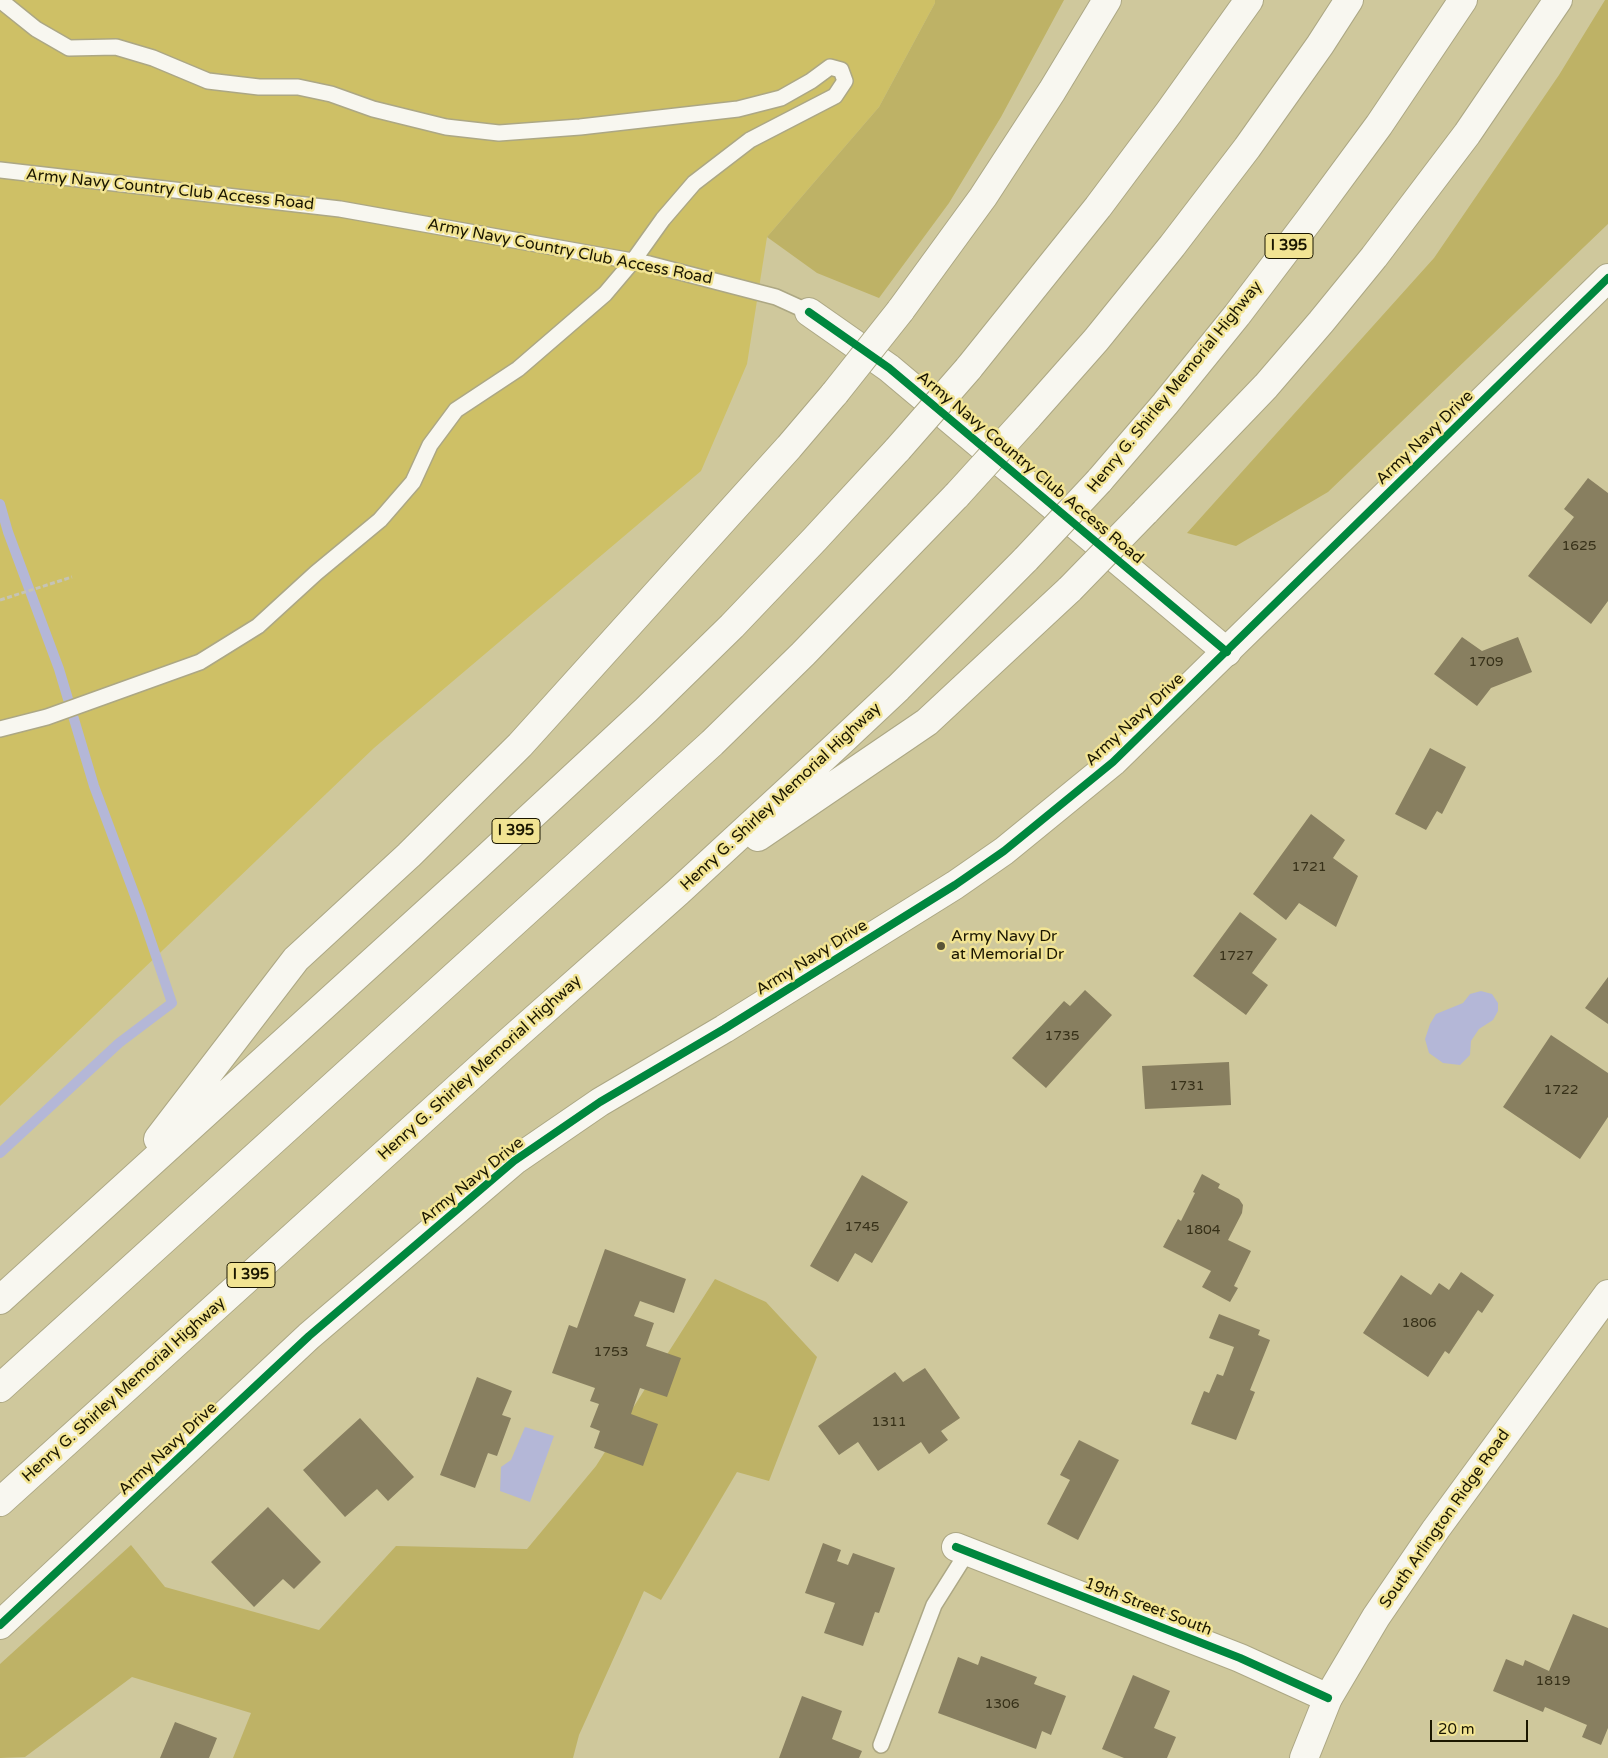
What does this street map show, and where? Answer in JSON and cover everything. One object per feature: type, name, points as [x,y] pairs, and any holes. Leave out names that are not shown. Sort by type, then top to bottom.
[{"type":"main road","points":[[116,1193],[296,959],[409,855],[520,745],[789,448],[835,393],[900,311],[983,197],[1057,82],[1106,0]]},
{"type":"main road","name":"I 395","points":[[0,1300],[477,867],[646,710],[745,613],[898,449],[968,369],[1098,206],[1169,112],[1249,0]]},
{"type":"main road","points":[[0,1388],[712,743],[803,654],[957,495],[1096,340],[1235,163],[1320,45],[1349,0]]},
{"type":"main road","name":"Henry G. Shirley Memorial Highway","points":[[0,1502],[503,1047],[678,892],[891,694],[1026,559],[1099,481],[1237,315],[1379,125],[1463,0]]},
{"type":"main road","points":[[678,892],[926,722],[1070,590],[1266,386],[1322,322],[1467,134],[1558,0]]},
{"type":"main road","name":"Army Navy Drive","points":[[0,1625],[309,1336],[514,1161],[600,1102],[724,1029],[955,885],[1004,851],[1113,762],[1608,278]]},
{"type":"main road","name":"Army Navy Country Club Access Road","points":[[809,312],[889,368],[1227,652]]},
{"type":"main road","name":"South Arlington Ridge Road","points":[[1304,1758],[1328,1698],[1376,1617],[1436,1529],[1608,1294]]},
{"type":"main road","name":"19th Street South","points":[[962,1549],[1240,1658],[1328,1698]]},
{"type":"lane","points":[[0,0],[36,29],[69,48],[116,46],[153,58],[208,81],[259,87],[298,87],[331,94],[373,109],[446,127],[498,133],[580,127],[738,109],[781,98],[812,81],[830,67],[840,70],[844,81],[835,96],[750,140],[694,183],[663,219],[633,261],[605,294],[518,370],[456,410],[430,445],[413,482],[380,520],[258,626],[200,662],[98,700],[47,717],[0,729]]},
{"type":"lane","name":"Army Navy Country Club Access Road","points":[[0,170],[340,208],[633,261],[776,297],[809,312]]},
{"type":"lane","points":[[882,1745],[934,1604],[962,1549]]},
{"type":"path","points":[[0,600],[72,577]]},
{"type":"shaded area","points":[[0,0],[935,0],[935,3],[879,107],[767,237],[747,364],[701,471],[374,748],[0,1106]]},
{"type":"shaded area","points":[[935,0],[1064,0],[1001,117],[949,203],[879,298],[817,273],[767,237],[879,107]]},
{"type":"shaded area","points":[[1605,0],[1608,0],[1608,224],[1328,492],[1236,546],[1187,533],[1434,258],[1559,75]]},
{"type":"shaded area","points":[[715,1279],[766,1302],[817,1357],[769,1481],[737,1472],[661,1600],[644,1591],[579,1735],[573,1758],[233,1758],[251,1713],[132,1677],[25,1757],[0,1758],[0,1664],[131,1545],[165,1587],[319,1630],[396,1546],[527,1549],[596,1466]]},
{"type":"water","points":[[1481,991],[1492,994],[1498,1003],[1498,1011],[1493,1020],[1479,1029],[1471,1041],[1470,1055],[1460,1065],[1443,1063],[1429,1053],[1425,1039],[1430,1024],[1436,1014],[1463,1003],[1470,994]]},
{"type":"water","points":[[525,1427],[554,1436],[530,1502],[500,1491],[501,1467],[511,1460]]},
{"type":"building","points":[[1588,478],[1608,493],[1608,601],[1591,624],[1528,576],[1574,517],[1564,509]]},
{"type":"building","points":[[1462,637],[1482,651],[1518,637],[1532,672],[1491,688],[1477,706],[1434,674]]},
{"type":"building","points":[[1430,748],[1466,767],[1442,814],[1437,811],[1426,830],[1395,814]]},
{"type":"building","points":[[1311,814],[1345,840],[1333,858],[1358,876],[1336,927],[1299,903],[1286,920],[1253,894]]},
{"type":"building","points":[[1240,912],[1277,939],[1252,973],[1268,985],[1246,1015],[1193,976]]},
{"type":"building","points":[[1608,977],[1608,1024],[1585,1008]]},
{"type":"building","points":[[1085,990],[1112,1015],[1046,1088],[1012,1058],[1064,1001],[1070,1006]]},
{"type":"building","points":[[1551,1035],[1608,1073],[1608,1117],[1580,1159],[1503,1107]]},
{"type":"building","points":[[1229,1062],[1231,1105],[1145,1109],[1142,1066]]},
{"type":"building","points":[[1202,1174],[1220,1184],[1218,1188],[1239,1199],[1243,1205],[1242,1213],[1228,1240],[1251,1251],[1234,1286],[1238,1288],[1230,1302],[1202,1287],[1211,1271],[1163,1247],[1178,1219],[1181,1221]]},
{"type":"building","points":[[862,1175],[908,1202],[872,1263],[855,1253],[838,1282],[810,1266]]},
{"type":"building","points":[[605,1249],[686,1279],[674,1313],[640,1301],[634,1316],[654,1323],[646,1346],[681,1358],[667,1397],[640,1388],[631,1414],[658,1424],[643,1466],[594,1448],[600,1431],[590,1427],[599,1404],[590,1401],[595,1388],[552,1373],[569,1325],[577,1328]]},
{"type":"building","points":[[1461,1272],[1494,1295],[1482,1313],[1478,1310],[1449,1354],[1445,1351],[1428,1377],[1363,1333],[1401,1275],[1431,1295],[1439,1283],[1449,1290]]},
{"type":"building","points":[[1219,1314],[1260,1330],[1258,1335],[1270,1340],[1250,1390],[1255,1392],[1236,1440],[1191,1424],[1204,1391],[1209,1393],[1217,1374],[1223,1376],[1234,1347],[1209,1338]]},
{"type":"building","points":[[925,1368],[960,1418],[941,1431],[948,1440],[929,1454],[921,1442],[878,1471],[858,1442],[839,1455],[818,1426],[895,1372],[903,1382]]},
{"type":"building","points":[[477,1377],[512,1391],[502,1415],[511,1418],[497,1456],[488,1453],[475,1488],[440,1475]]},
{"type":"building","points":[[360,1418],[414,1477],[388,1501],[377,1489],[345,1517],[303,1470]]},
{"type":"building","points":[[1079,1440],[1119,1460],[1078,1540],[1047,1524],[1070,1480],[1060,1475]]},
{"type":"building","points":[[268,1507],[321,1562],[294,1589],[283,1579],[254,1607],[211,1562]]},
{"type":"building","points":[[823,1543],[841,1550],[837,1561],[848,1565],[853,1553],[895,1568],[879,1613],[875,1612],[863,1646],[824,1633],[835,1603],[805,1593]]},
{"type":"building","points":[[1573,1614],[1608,1628],[1608,1728],[1601,1745],[1582,1737],[1587,1725],[1545,1707],[1543,1712],[1493,1691],[1506,1659],[1523,1666],[1525,1660],[1549,1671]]},
{"type":"building","points":[[981,1656],[1037,1677],[1034,1684],[1066,1696],[1051,1735],[1042,1731],[1036,1749],[938,1713],[958,1657],[978,1665]]},
{"type":"building","points":[[1133,1675],[1170,1691],[1154,1728],[1176,1737],[1167,1758],[1124,1758],[1102,1749]]},
{"type":"building","points":[[802,1696],[842,1711],[832,1739],[862,1751],[859,1758],[779,1758]]},
{"type":"building","points":[[175,1722],[217,1738],[209,1758],[160,1758]]},
{"type":"waterway","points":[[0,504],[8,532],[59,669],[94,786],[141,912],[172,1003],[119,1043],[0,1153]]},
{"type":"cycle path","points":[[0,1625],[309,1336],[514,1161],[600,1102],[724,1029],[955,885],[1004,851],[1113,762],[1608,278]]},
{"type":"cycle path","points":[[809,312],[889,368],[1227,652]]},
{"type":"cycle path","points":[[956,1547],[1240,1658],[1328,1698]]},
{"type":"place","name":"Army Navy Dr at Memorial Dr","points":[[941,946]]}]
